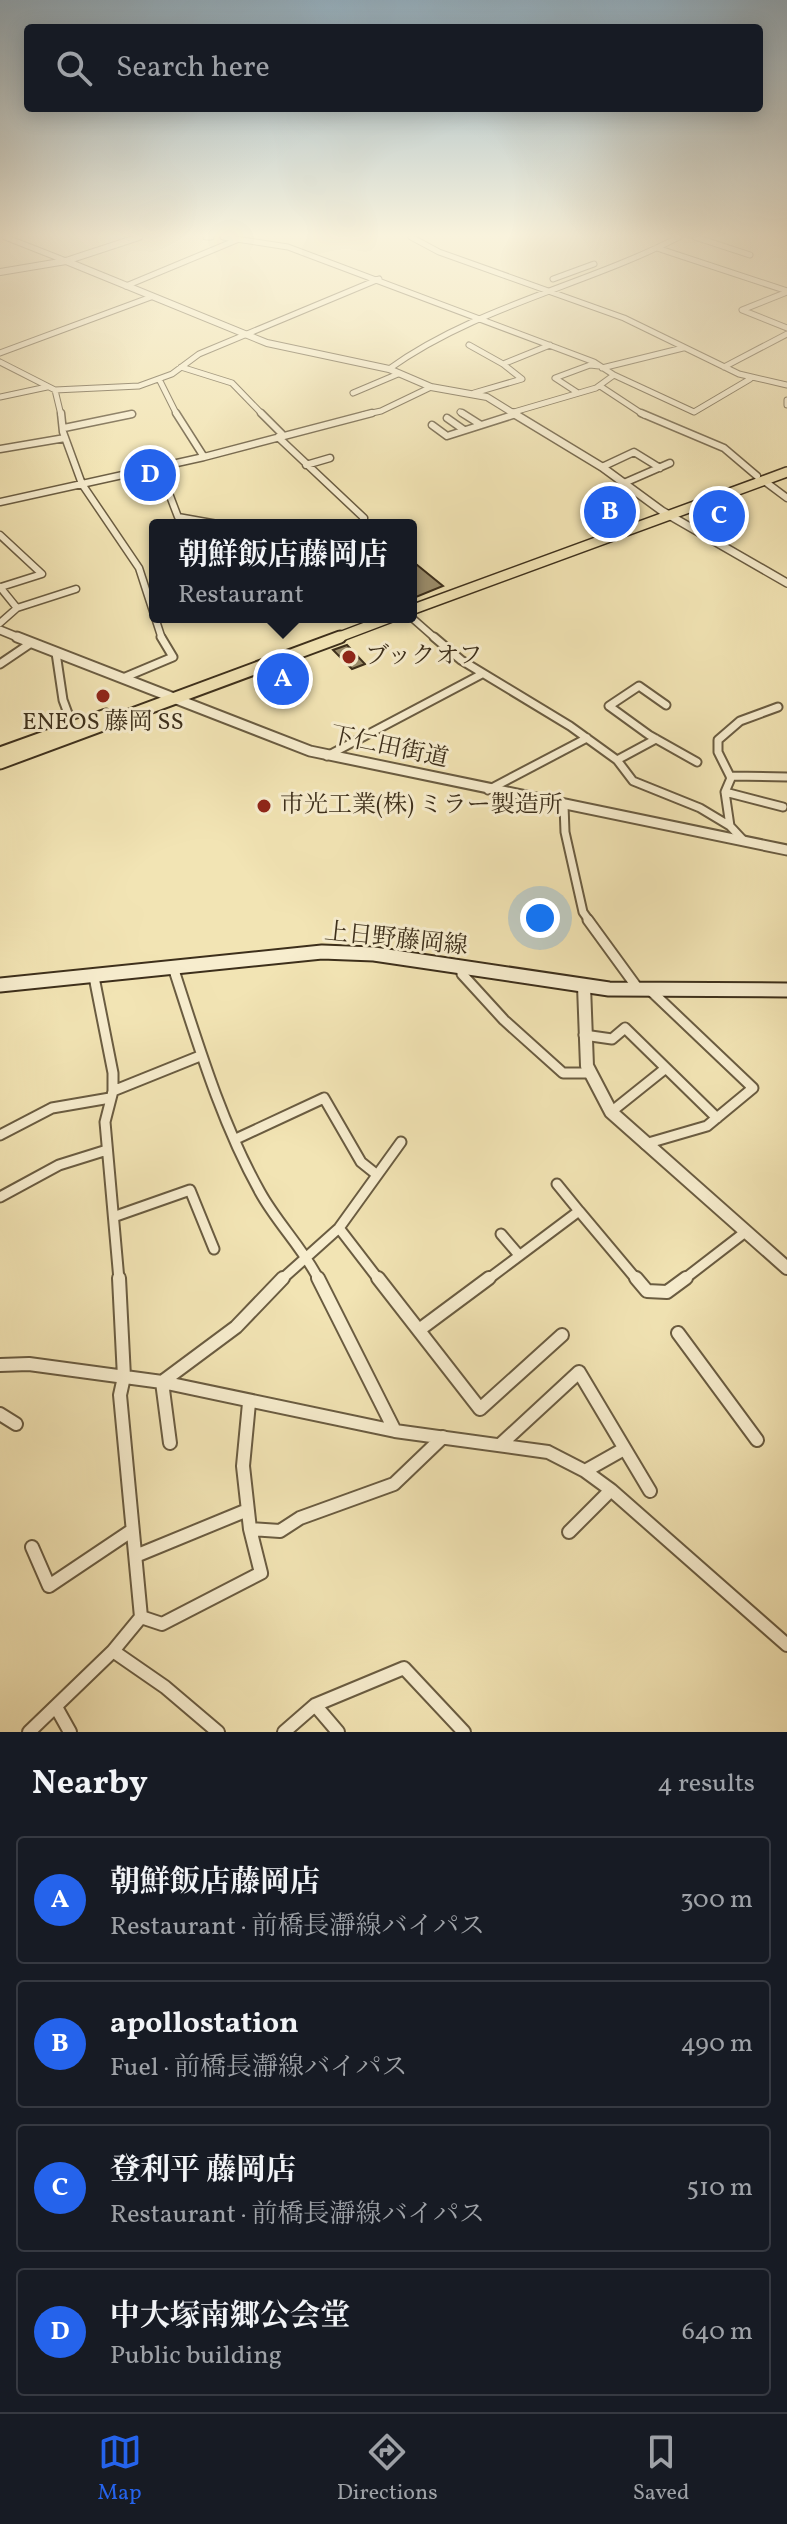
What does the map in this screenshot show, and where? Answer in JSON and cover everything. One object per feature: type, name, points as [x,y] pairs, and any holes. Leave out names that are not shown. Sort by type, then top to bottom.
[{"type":"main road","points":[[417,608],[787,466]]},
{"type":"main road","points":[[760,478],[787,472]]},
{"type":"main road","points":[[417,601],[666,514]]},
{"type":"main road","points":[[0,753],[358,623]]},
{"type":"main road","points":[[0,763],[376,623]]},
{"type":"main road","name":"上日野藤岡線","points":[[0,985],[322,952],[374,954],[584,986],[645,990],[787,990]]},
{"type":"street","points":[[0,353],[100,318]]},
{"type":"street","points":[[203,318],[246,335],[389,369],[431,387],[474,393],[515,413],[602,467],[666,514],[787,583]]},
{"type":"street","points":[[0,362],[55,390],[135,386],[159,379],[199,354],[287,318]]},
{"type":"street","points":[[389,369],[424,344],[481,318],[601,367],[694,412],[716,402],[750,379]]},
{"type":"street","points":[[624,318],[750,379],[787,385]]},
{"type":"street","points":[[759,318],[787,331]]},
{"type":"street","points":[[724,367],[787,331]]},
{"type":"street","points":[[469,345],[522,379],[474,393]]},
{"type":"street","points":[[503,364],[550,345]]},
{"type":"street","points":[[578,393],[555,378],[590,365],[601,367],[684,348]]},
{"type":"street","points":[[181,367],[232,383],[306,465],[363,519]]},
{"type":"street","points":[[353,393],[398,374]]},
{"type":"street","points":[[432,425],[447,436],[600,386],[614,375]]},
{"type":"street","points":[[159,379],[184,429],[204,457]]},
{"type":"street","points":[[600,386],[647,417],[724,448],[787,498]]},
{"type":"street","points":[[0,397],[47,387]]},
{"type":"street","points":[[0,502],[204,457],[381,411],[431,387]]},
{"type":"street","points":[[55,390],[65,438],[73,453],[82,485],[108,526],[131,553],[145,584],[149,604]]},
{"type":"street","points":[[460,412],[481,425]]},
{"type":"street","points":[[64,428],[132,414]]},
{"type":"street","points":[[447,418],[464,430]]},
{"type":"street","points":[[0,449],[65,438]]},
{"type":"street","points":[[602,467],[634,452],[660,468]]},
{"type":"street","points":[[306,465],[330,458]]},
{"type":"street","points":[[624,483],[670,463]]},
{"type":"street","points":[[159,467],[178,517],[190,519]]},
{"type":"street","points":[[0,535],[42,574],[0,587],[17,608]]},
{"type":"street","points":[[0,623],[17,608],[76,589]]},
{"type":"street","points":[[417,622],[482,674],[587,738],[617,760],[633,781],[677,797],[730,826],[744,841]]},
{"type":"street","points":[[123,678],[173,657],[153,623]]},
{"type":"street","name":"下仁田街道","points":[[0,630],[162,696],[327,756],[787,850]]},
{"type":"street","points":[[0,664],[31,643]]},
{"type":"street","points":[[56,653],[63,700],[73,727]]},
{"type":"street","points":[[327,756],[482,674]]},
{"type":"street","points":[[666,705],[639,686],[609,706],[656,739],[697,762]]},
{"type":"street","points":[[730,826],[725,792],[730,776],[716,746],[718,737],[732,726],[778,707]]},
{"type":"street","points":[[488,790],[587,738]]},
{"type":"street","points":[[617,760],[656,739]]},
{"type":"street","points":[[730,776],[787,777]]},
{"type":"street","points":[[725,792],[783,807]]},
{"type":"street","points":[[564,805],[565,832],[583,912],[645,990],[753,1088],[707,1126],[645,1144]]},
{"type":"street","points":[[173,967],[200,1056],[261,1194],[306,1254],[395,1431]]},
{"type":"street","points":[[462,969],[462,974],[504,1020],[563,1073],[586,1073]]},
{"type":"street","points":[[29,1732],[113,1651],[141,1617],[138,1555],[131,1531],[120,1395],[124,1377],[116,1216],[107,1150],[111,1094],[109,1047],[94,977]]},
{"type":"street","points":[[584,986],[586,1073],[611,1112],[787,1268]]},
{"type":"street","points":[[584,1035],[612,1039],[625,1028],[717,1118]]},
{"type":"street","points":[[0,1135],[52,1108],[111,1094],[200,1056]]},
{"type":"street","points":[[611,1112],[666,1068]]},
{"type":"street","points":[[238,1138],[324,1098],[361,1162],[376,1174]]},
{"type":"street","points":[[162,1382],[236,1327],[306,1254],[339,1228],[401,1142]]},
{"type":"street","points":[[0,1197],[59,1165],[107,1150]]},
{"type":"street","points":[[557,1184],[647,1291],[667,1292],[744,1233]]},
{"type":"street","points":[[116,1216],[190,1190],[214,1249]]},
{"type":"street","points":[[419,1330],[579,1211]]},
{"type":"street","points":[[339,1228],[480,1409],[562,1335]]},
{"type":"street","points":[[501,1234],[519,1255]]},
{"type":"street","points":[[678,1333],[757,1440]]},
{"type":"street","points":[[0,1365],[29,1364],[162,1382],[249,1403],[395,1431],[548,1452],[585,1471],[611,1490],[787,1645]]},
{"type":"street","points":[[500,1445],[579,1372],[650,1491]]},
{"type":"street","points":[[162,1382],[170,1443]]},
{"type":"street","points":[[141,1617],[162,1624],[261,1573],[245,1511],[242,1451],[249,1403]]},
{"type":"street","points":[[0,1414],[16,1424]]},
{"type":"street","points":[[250,1529],[280,1531],[300,1518],[394,1484],[443,1437]]},
{"type":"street","points":[[585,1471],[624,1449]]},
{"type":"street","points":[[569,1532],[611,1490]]},
{"type":"street","points":[[138,1555],[245,1511]]},
{"type":"street","points":[[32,1547],[49,1586],[131,1531]]},
{"type":"street","points":[[113,1651],[165,1687],[218,1732]]},
{"type":"street","points":[[284,1732],[315,1705],[404,1668],[464,1732]]},
{"type":"street","points":[[315,1705],[338,1732]]},
{"type":"street","points":[[56,1707],[70,1732]]},
{"type":"building","points":[[417,565],[443,586],[417,597]]},
{"type":"building","name":"ブックオフ","points":[[347,645],[365,664],[352,669],[333,650]]},
{"type":"building","points":[[286,666],[301,679],[302,684],[281,692],[262,675]]},
{"type":"place","name":"中大塚南郷公会堂","points":[[150,475]]},
{"type":"place","name":"apollostation","points":[[610,512]]},
{"type":"place","name":"登利平 藤岡店","points":[[719,516]]},
{"type":"place","name":"ブックオフ","points":[[349,657]]},
{"type":"place","name":"朝鮮飯店藤岡店","points":[[283,679]]},
{"type":"place","name":"ENEOS 藤岡 SS","points":[[103,696]]},
{"type":"place","name":"市光工業(株) ミラー製造所","points":[[264,806]]}]
